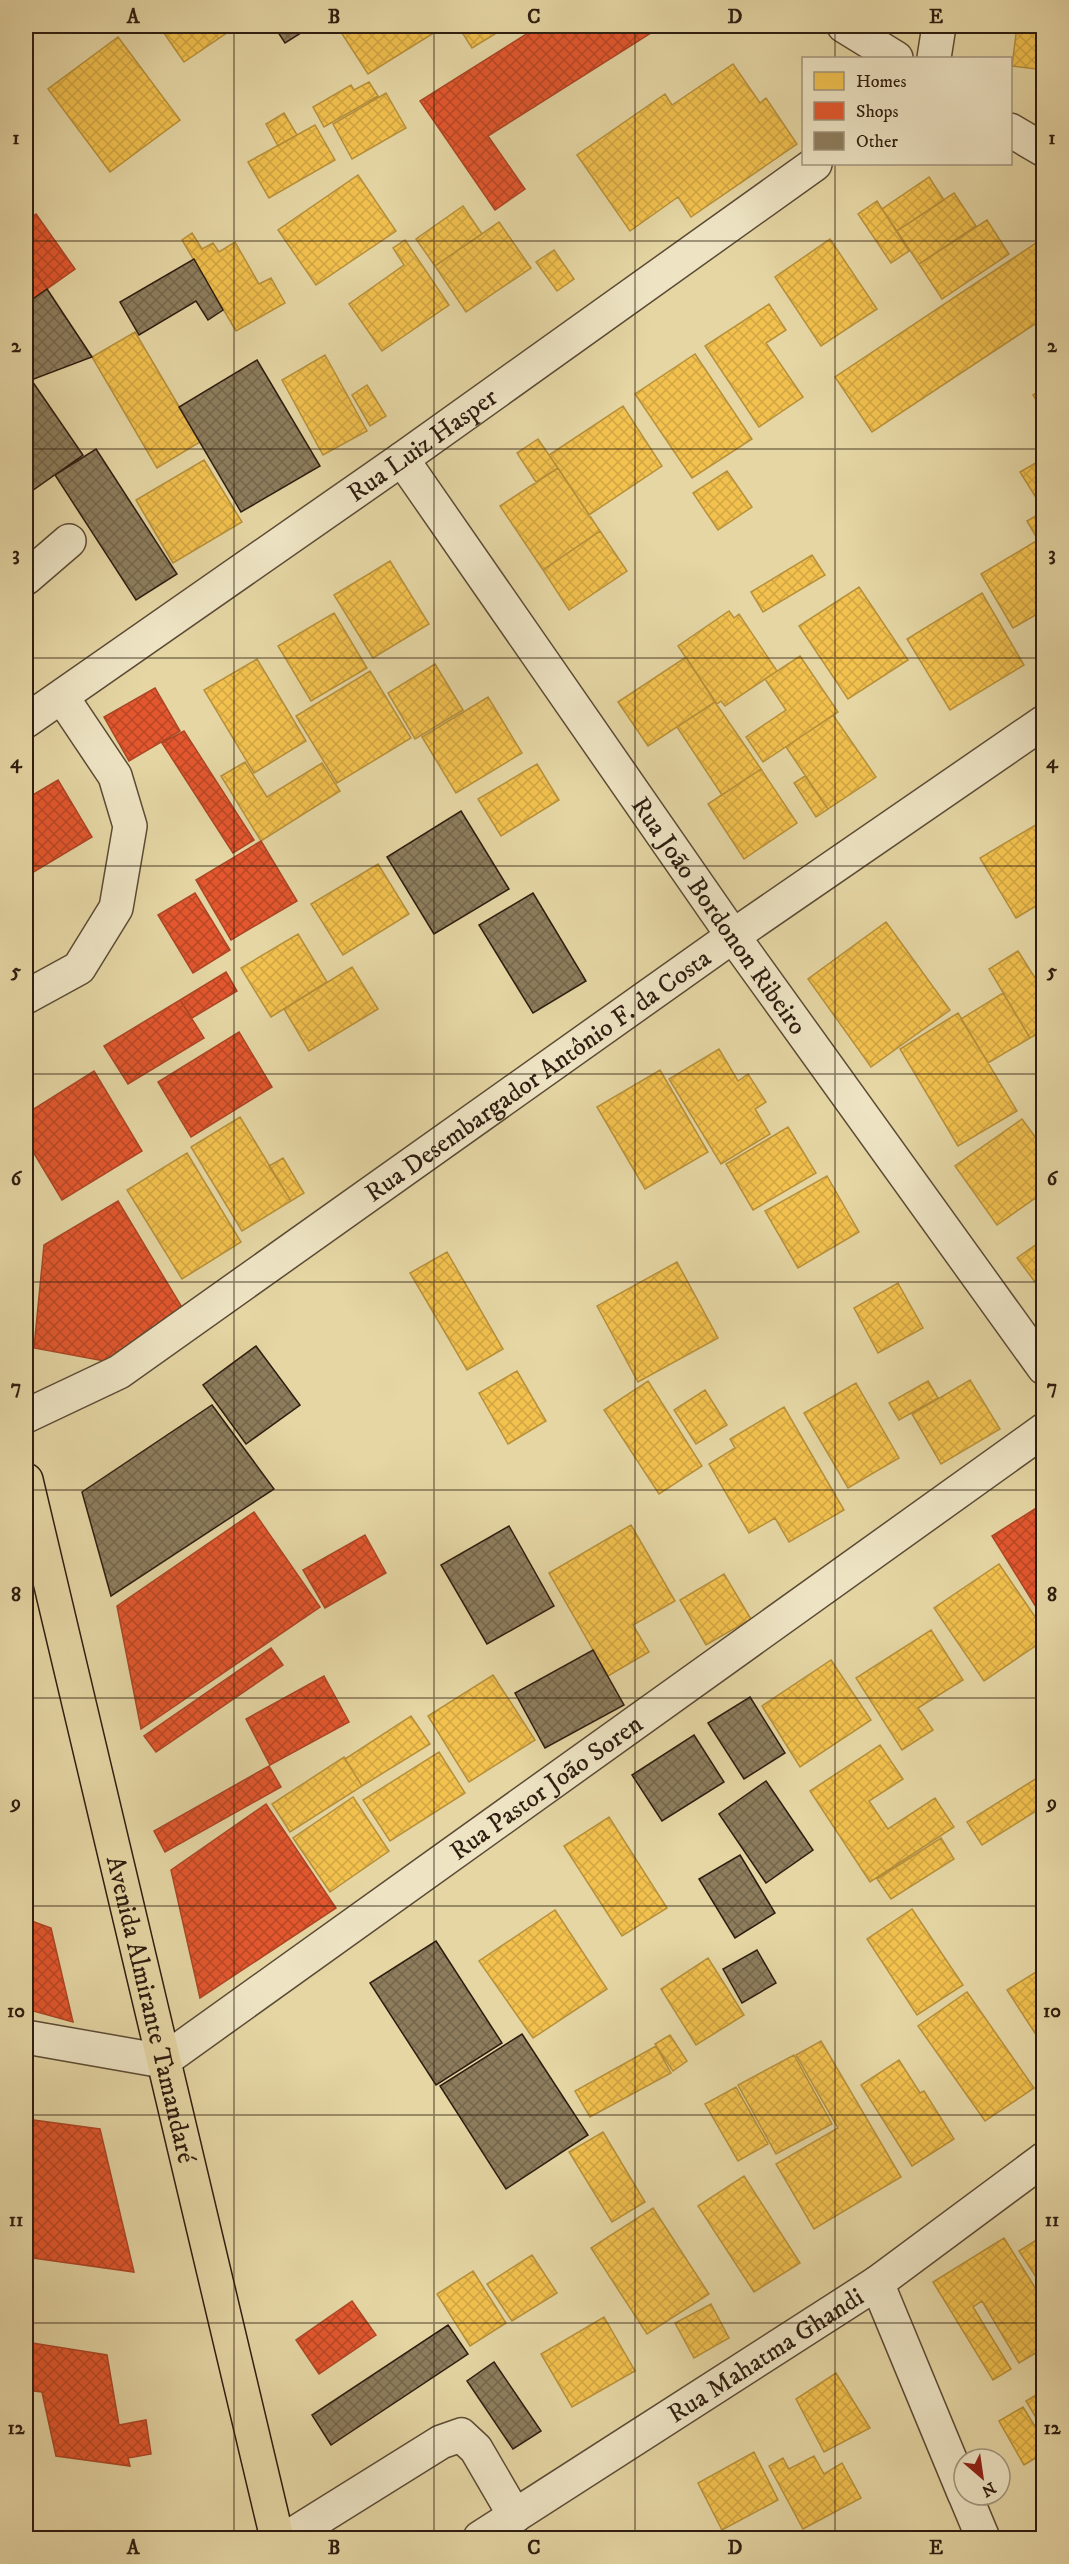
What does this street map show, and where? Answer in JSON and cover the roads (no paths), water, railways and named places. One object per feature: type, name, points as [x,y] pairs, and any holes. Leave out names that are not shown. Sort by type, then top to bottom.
[{"type":"highway","name":"Avenida Almirante Tamandaré","points":[[26,1480],[276,2538]]},
{"type":"street","points":[[844,26],[894,57]]},
{"type":"street","points":[[934,57],[939,26]]},
{"type":"street","points":[[1012,131],[1044,150]]},
{"type":"street","name":"Rua Luiz Hasper","points":[[26,721],[402,459],[814,165]]},
{"type":"street","name":"Rua João Bordonon Ribeiro","points":[[402,459],[733,936],[1044,1368]]},
{"type":"street","points":[[26,578],[69,541]]},
{"type":"street","points":[[26,997],[79,968],[116,908],[130,826],[115,776],[62,697]]},
{"type":"street","name":"Rua Desembargador Antônio F. da Costa","points":[[26,1416],[119,1372],[733,936],[1044,722]]},
{"type":"street","name":"Rua Pastor João Soren","points":[[163,2061],[1044,1430]]},
{"type":"street","points":[[26,2037],[163,2061]]},
{"type":"street","name":"Rua Mahatma Ghandi","points":[[480,2538],[877,2283],[1044,2159]]},
{"type":"street","points":[[877,2283],[952,2465]]},
{"type":"street","points":[[287,2538],[441,2442],[461,2435],[476,2449],[515,2516]]},
{"type":"street","points":[[970,2507],[983,2538]]}]
